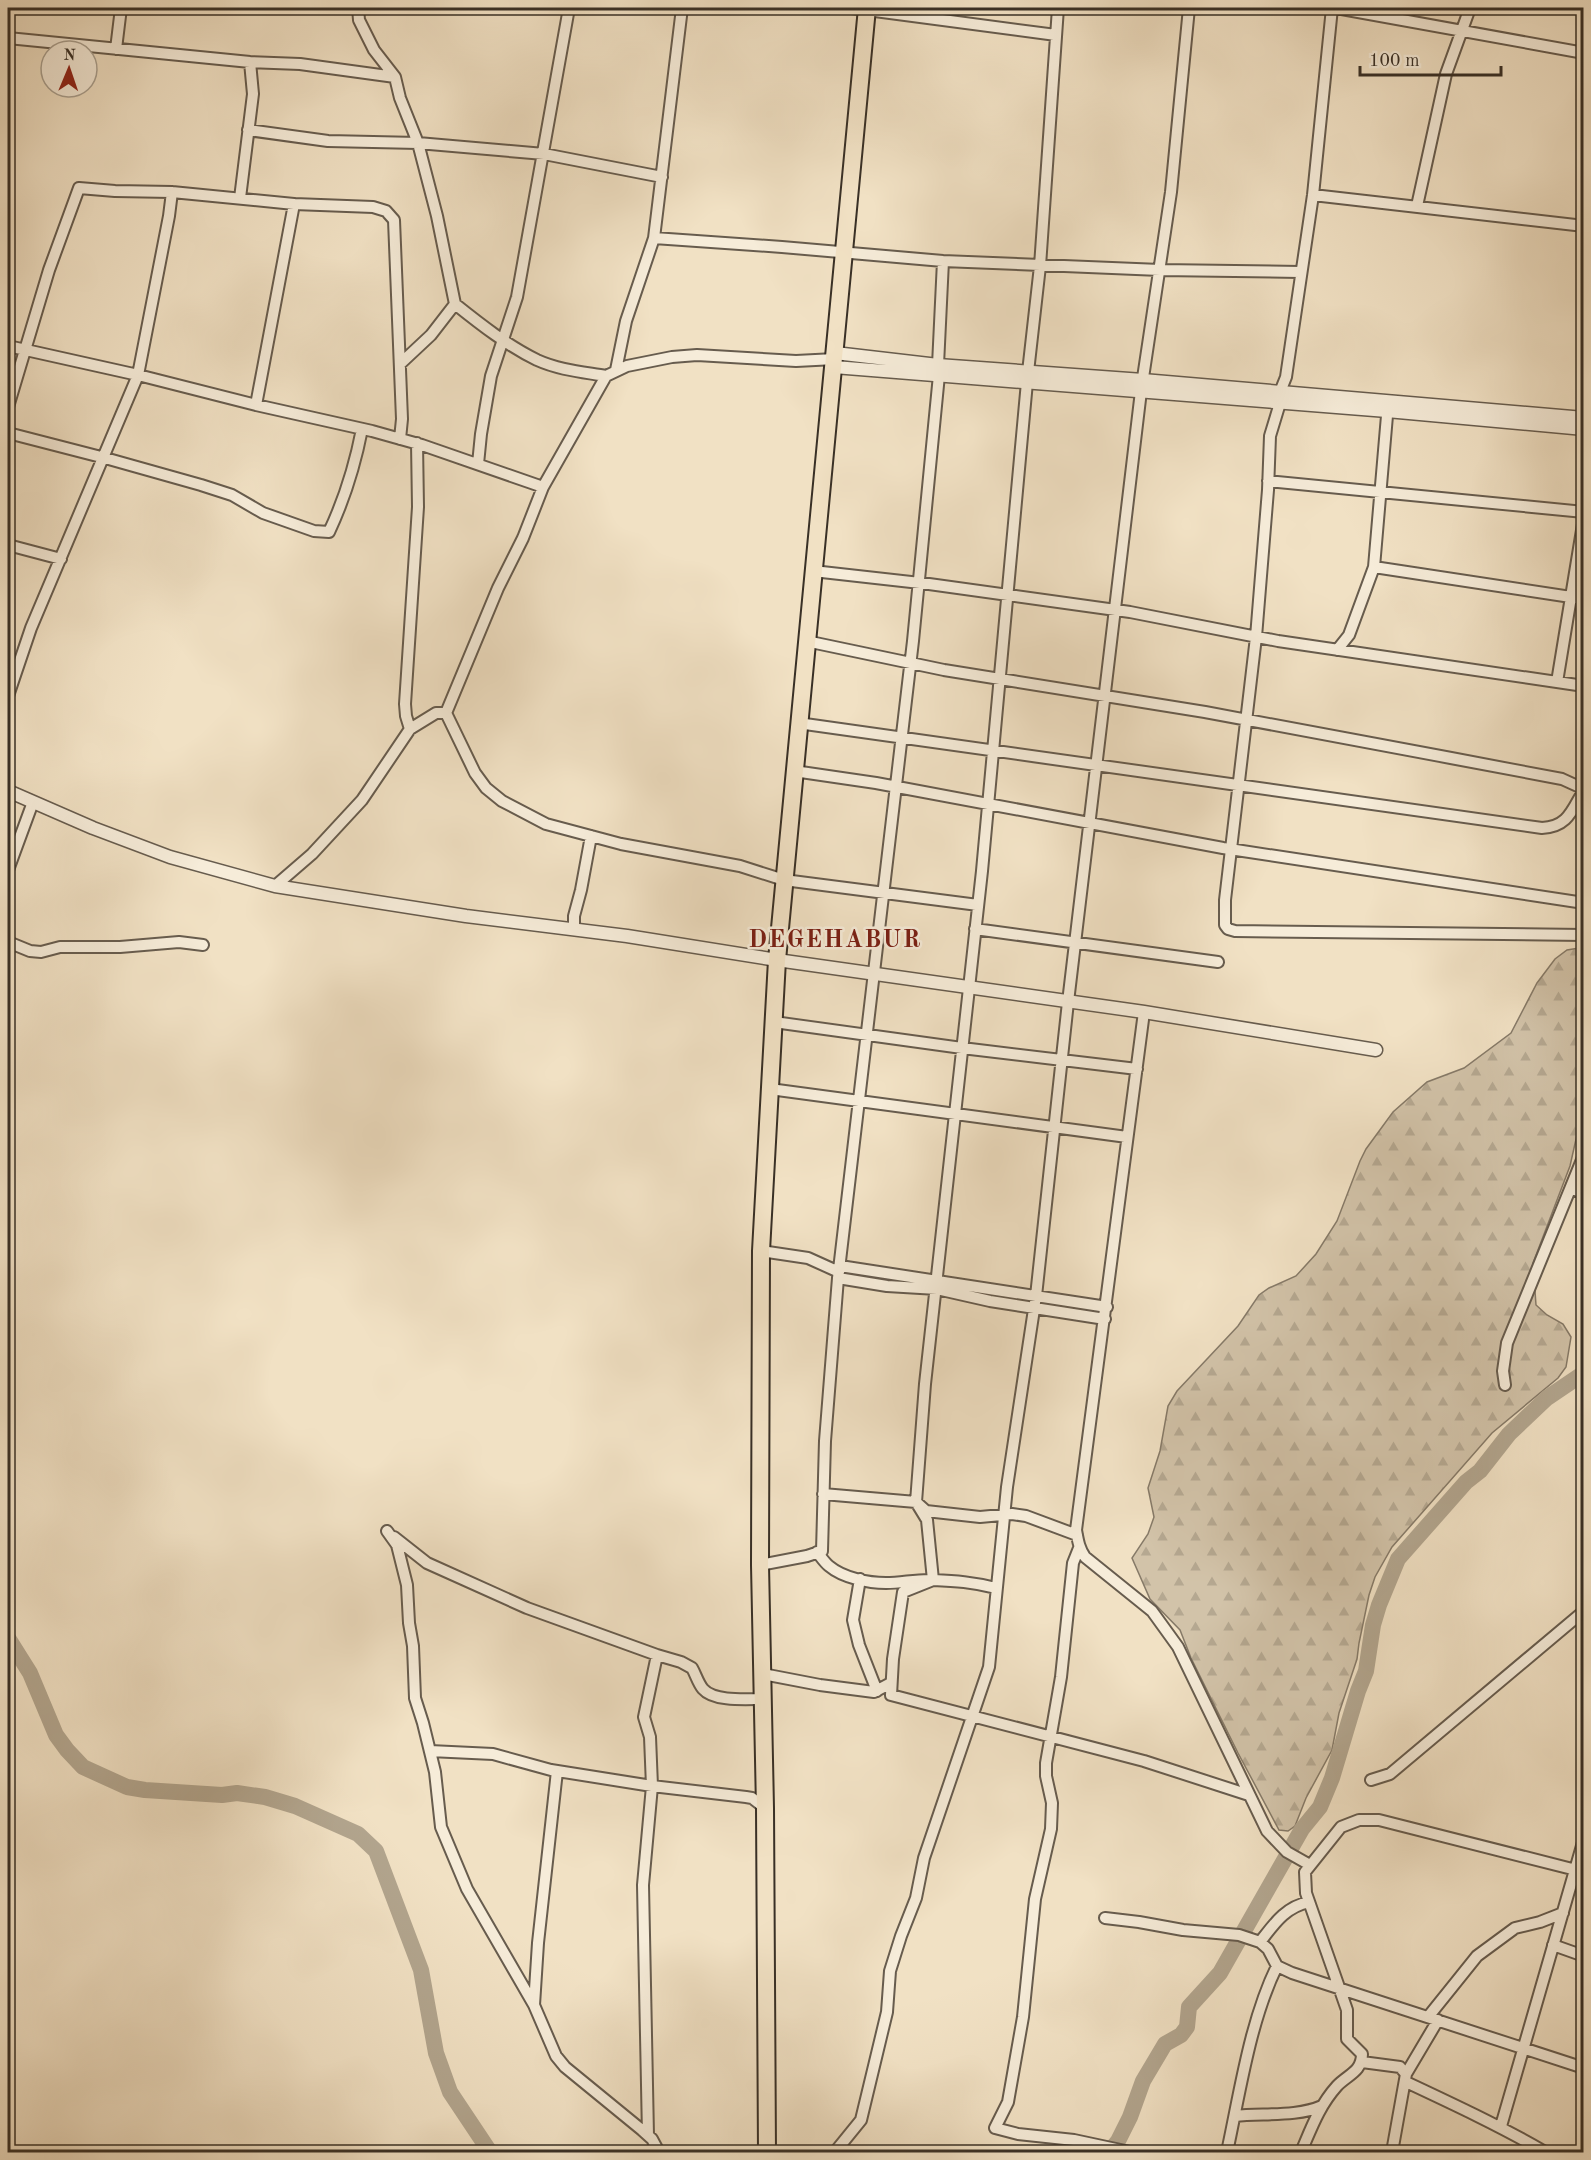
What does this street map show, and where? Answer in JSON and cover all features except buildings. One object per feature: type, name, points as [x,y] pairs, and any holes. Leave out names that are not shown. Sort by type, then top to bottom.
[{"type":"highway","points":[[767,2152],[764,1699],[760,1565],[762,1251],[777,960],[798,723],[835,360],[862,8]]},
{"type":"street","points":[[116,49],[121,8]]},
{"type":"street","points":[[358,8],[360,20],[374,50],[395,77],[400,98],[418,143],[439,226],[455,304],[537,360],[566,369],[611,373],[648,361],[689,356],[796,361],[835,360],[1280,398],[1584,418]]},
{"type":"street","points":[[478,464],[490,376],[517,297],[569,8]]},
{"type":"street","points":[[682,8],[654,238],[611,373],[543,487],[446,713],[475,773],[486,788],[502,801],[546,824],[621,844],[740,866],[784,880],[978,905]]},
{"type":"street","points":[[862,8],[1056,35]]},
{"type":"street","points":[[933,1580],[927,1520],[916,1502],[925,1384],[988,804],[1027,377],[1040,266],[1058,8]]},
{"type":"street","points":[[836,2152],[861,2120],[886,2012],[890,1971],[916,1898],[924,1858],[989,1667],[1004,1515],[1036,1296],[1068,1002],[1142,386],[1171,192],[1189,8]]},
{"type":"street","points":[[1584,52],[1334,8],[1313,195],[1286,377],[1270,436],[1256,637],[1225,900],[1225,925],[1234,931],[1584,935]]},
{"type":"street","points":[[1417,206],[1446,74],[1470,8]]},
{"type":"street","points":[[8,38],[250,62],[300,64],[395,77]]},
{"type":"street","points":[[240,198],[253,94],[250,62]]},
{"type":"street","points":[[249,130],[328,141],[418,143],[543,154],[662,177]]},
{"type":"street","points":[[8,407],[49,270],[79,188],[172,192],[294,204],[373,207],[386,211],[394,220],[402,419],[400,439]]},
{"type":"street","points":[[8,696],[31,628],[105,458],[138,375],[172,192]]},
{"type":"street","points":[[1313,195],[1584,226]]},
{"type":"street","points":[[256,405],[294,204]]},
{"type":"street","points":[[654,238],[944,261],[1160,270],[1300,272]]},
{"type":"street","points":[[760,1565],[822,1551],[825,1440],[839,1272],[911,663],[939,370],[944,261]]},
{"type":"street","points":[[400,364],[431,335],[455,304]]},
{"type":"street","points":[[8,346],[417,443],[543,487]]},
{"type":"street","points":[[1388,406],[1584,429]]},
{"type":"street","points":[[1337,650],[1349,635],[1374,567],[1388,406]]},
{"type":"street","points":[[8,434],[201,485],[232,495],[263,513],[314,531],[329,532],[355,468],[362,429]]},
{"type":"street","points":[[410,729],[405,716],[405,704],[418,507],[417,443]]},
{"type":"street","points":[[1268,481],[1584,512]]},
{"type":"street","points":[[1557,682],[1584,518]]},
{"type":"street","points":[[8,545],[61,560]]},
{"type":"street","points":[[1374,567],[1584,599]]},
{"type":"street","points":[[813,571],[1115,610],[1256,637],[1584,686]]},
{"type":"street","points":[[798,723],[1542,828],[1555,828],[1564,822],[1584,790],[1562,779],[1246,720],[911,663],[806,641]]},
{"type":"street","points":[[275,886],[312,854],[362,800],[410,729],[436,713],[446,713]]},
{"type":"street","points":[[794,771],[896,786],[1231,849],[1584,903]]},
{"type":"street","points":[[8,790],[93,828],[170,857],[275,886],[466,916],[574,929],[1144,1012],[1376,1050]]},
{"type":"street","points":[[8,870],[33,802]]},
{"type":"street","points":[[574,929],[574,916],[591,836]]},
{"type":"street","points":[[975,929],[1218,962]]},
{"type":"street","points":[[8,942],[30,951],[41,952],[60,947],[120,947],[179,942],[202,945]]},
{"type":"street","points":[[1144,1012],[1077,1535],[1079,1548],[1085,1557],[1152,1611],[1174,1640],[1272,1838],[1288,1853],[1310,1865]]},
{"type":"street","points":[[774,1022],[1137,1069]]},
{"type":"street","points":[[770,1089],[1127,1137]]},
{"type":"street","points":[[1505,1385],[1503,1371],[1507,1343],[1584,1155]]},
{"type":"street","points":[[1571,1188],[1584,1194]]},
{"type":"street","points":[[762,1251],[808,1258],[839,1272],[887,1286],[937,1285],[992,1289],[1107,1307]]},
{"type":"street","points":[[839,1272],[889,1274],[990,1301],[1105,1319]]},
{"type":"street","points":[[887,1286],[889,1274]]},
{"type":"street","points":[[990,1301],[992,1289]]},
{"type":"street","points":[[824,1494],[916,1502],[926,1511],[980,1517],[1026,1516],[1077,1535]]},
{"type":"street","points":[[659,2152],[648,2135],[565,2067],[556,2056],[534,2005],[466,1889],[441,1827],[435,1772],[415,1698],[407,1585],[397,1545],[387,1531],[427,1563],[527,1608],[693,1668],[705,1693],[716,1697],[764,1699]]},
{"type":"street","points":[[1079,1548],[1072,1563],[1061,1677],[1046,1763],[1046,1776],[1052,1803],[1051,1829],[1035,1899],[1023,2016],[1008,2102],[995,2128],[1018,2134],[1074,2140],[1130,2152]]},
{"type":"street","points":[[817,1552],[829,1566],[840,1573],[860,1579],[885,1583],[933,1580],[966,1581],[996,1588]]},
{"type":"street","points":[[860,1579],[853,1620],[859,1645],[877,1691]]},
{"type":"street","points":[[933,1580],[903,1592],[891,1695],[1144,1761],[1249,1795]]},
{"type":"street","points":[[1371,1780],[1390,1774],[1584,1611]]},
{"type":"street","points":[[648,2135],[643,1885],[652,1786],[650,1737],[644,1717],[657,1655]]},
{"type":"street","points":[[763,1674],[829,1686],[877,1691],[891,1683]]},
{"type":"street","points":[[430,1751],[493,1754],[557,1771],[652,1786],[753,1798],[765,1808]]},
{"type":"street","points":[[534,2005],[537,1943],[557,1771]]},
{"type":"street","points":[[1300,2152],[1322,2106],[1339,2084],[1353,2074],[1362,2062],[1362,2054],[1347,2039],[1347,2010],[1341,1988],[1306,1893],[1305,1872],[1341,1827],[1359,1820],[1379,1820],[1579,1871]]},
{"type":"street","points":[[1501,2126],[1553,1945],[1579,1871],[1584,1839]]},
{"type":"street","points":[[1260,1942],[1278,1919],[1297,1905],[1309,1902]]},
{"type":"street","points":[[1392,2152],[1406,2078],[1433,2019],[1454,1987],[1477,1956],[1515,1929],[1563,1913]]},
{"type":"street","points":[[1105,1918],[1183,1930],[1239,1935],[1260,1942],[1268,1949],[1277,1966],[1300,1976],[1584,2068]]},
{"type":"street","points":[[1553,1945],[1584,1956]]},
{"type":"street","points":[[1227,2152],[1264,1991],[1277,1966]]},
{"type":"street","points":[[1362,2062],[1400,2067],[1406,2078],[1485,2121],[1501,2126],[1545,2152]]},
{"type":"street","points":[[1235,2116],[1309,2112],[1322,2106]]},
{"type":"green space","points":[[1579,948],[1583,950],[1583,1108],[1570,1166],[1533,1263],[1536,1305],[1547,1315],[1563,1324],[1571,1337],[1566,1367],[1558,1378],[1492,1433],[1392,1547],[1375,1577],[1369,1595],[1357,1659],[1339,1713],[1332,1750],[1306,1798],[1295,1826],[1288,1831],[1279,1830],[1238,1753],[1191,1658],[1180,1630],[1150,1599],[1132,1558],[1148,1534],[1154,1517],[1148,1488],[1160,1451],[1168,1406],[1177,1391],[1238,1326],[1259,1295],[1296,1276],[1316,1254],[1337,1221],[1366,1149],[1393,1112],[1427,1082],[1464,1068],[1511,1033],[1537,983],[1555,959],[1567,950]]},
{"type":"waterway","points":[[1109,2152],[1118,2141],[1130,2117],[1143,2081],[1165,2044],[1181,2035],[1187,2027],[1189,2007],[1220,1973],[1302,1829],[1320,1807],[1332,1778],[1366,1671],[1373,1625],[1379,1605],[1398,1559],[1466,1482],[1480,1471],[1509,1434],[1547,1398],[1584,1373]]},
{"type":"waterway","points":[[8,1638],[30,1673],[56,1735],[83,1767],[127,1787],[145,1790],[222,1795],[237,1793],[265,1797],[295,1806],[358,1834],[376,1851],[421,1970],[436,2053],[450,2092],[490,2152]]},
{"type":"district","name":"DEGEHABUR","points":[[835,941]]}]
